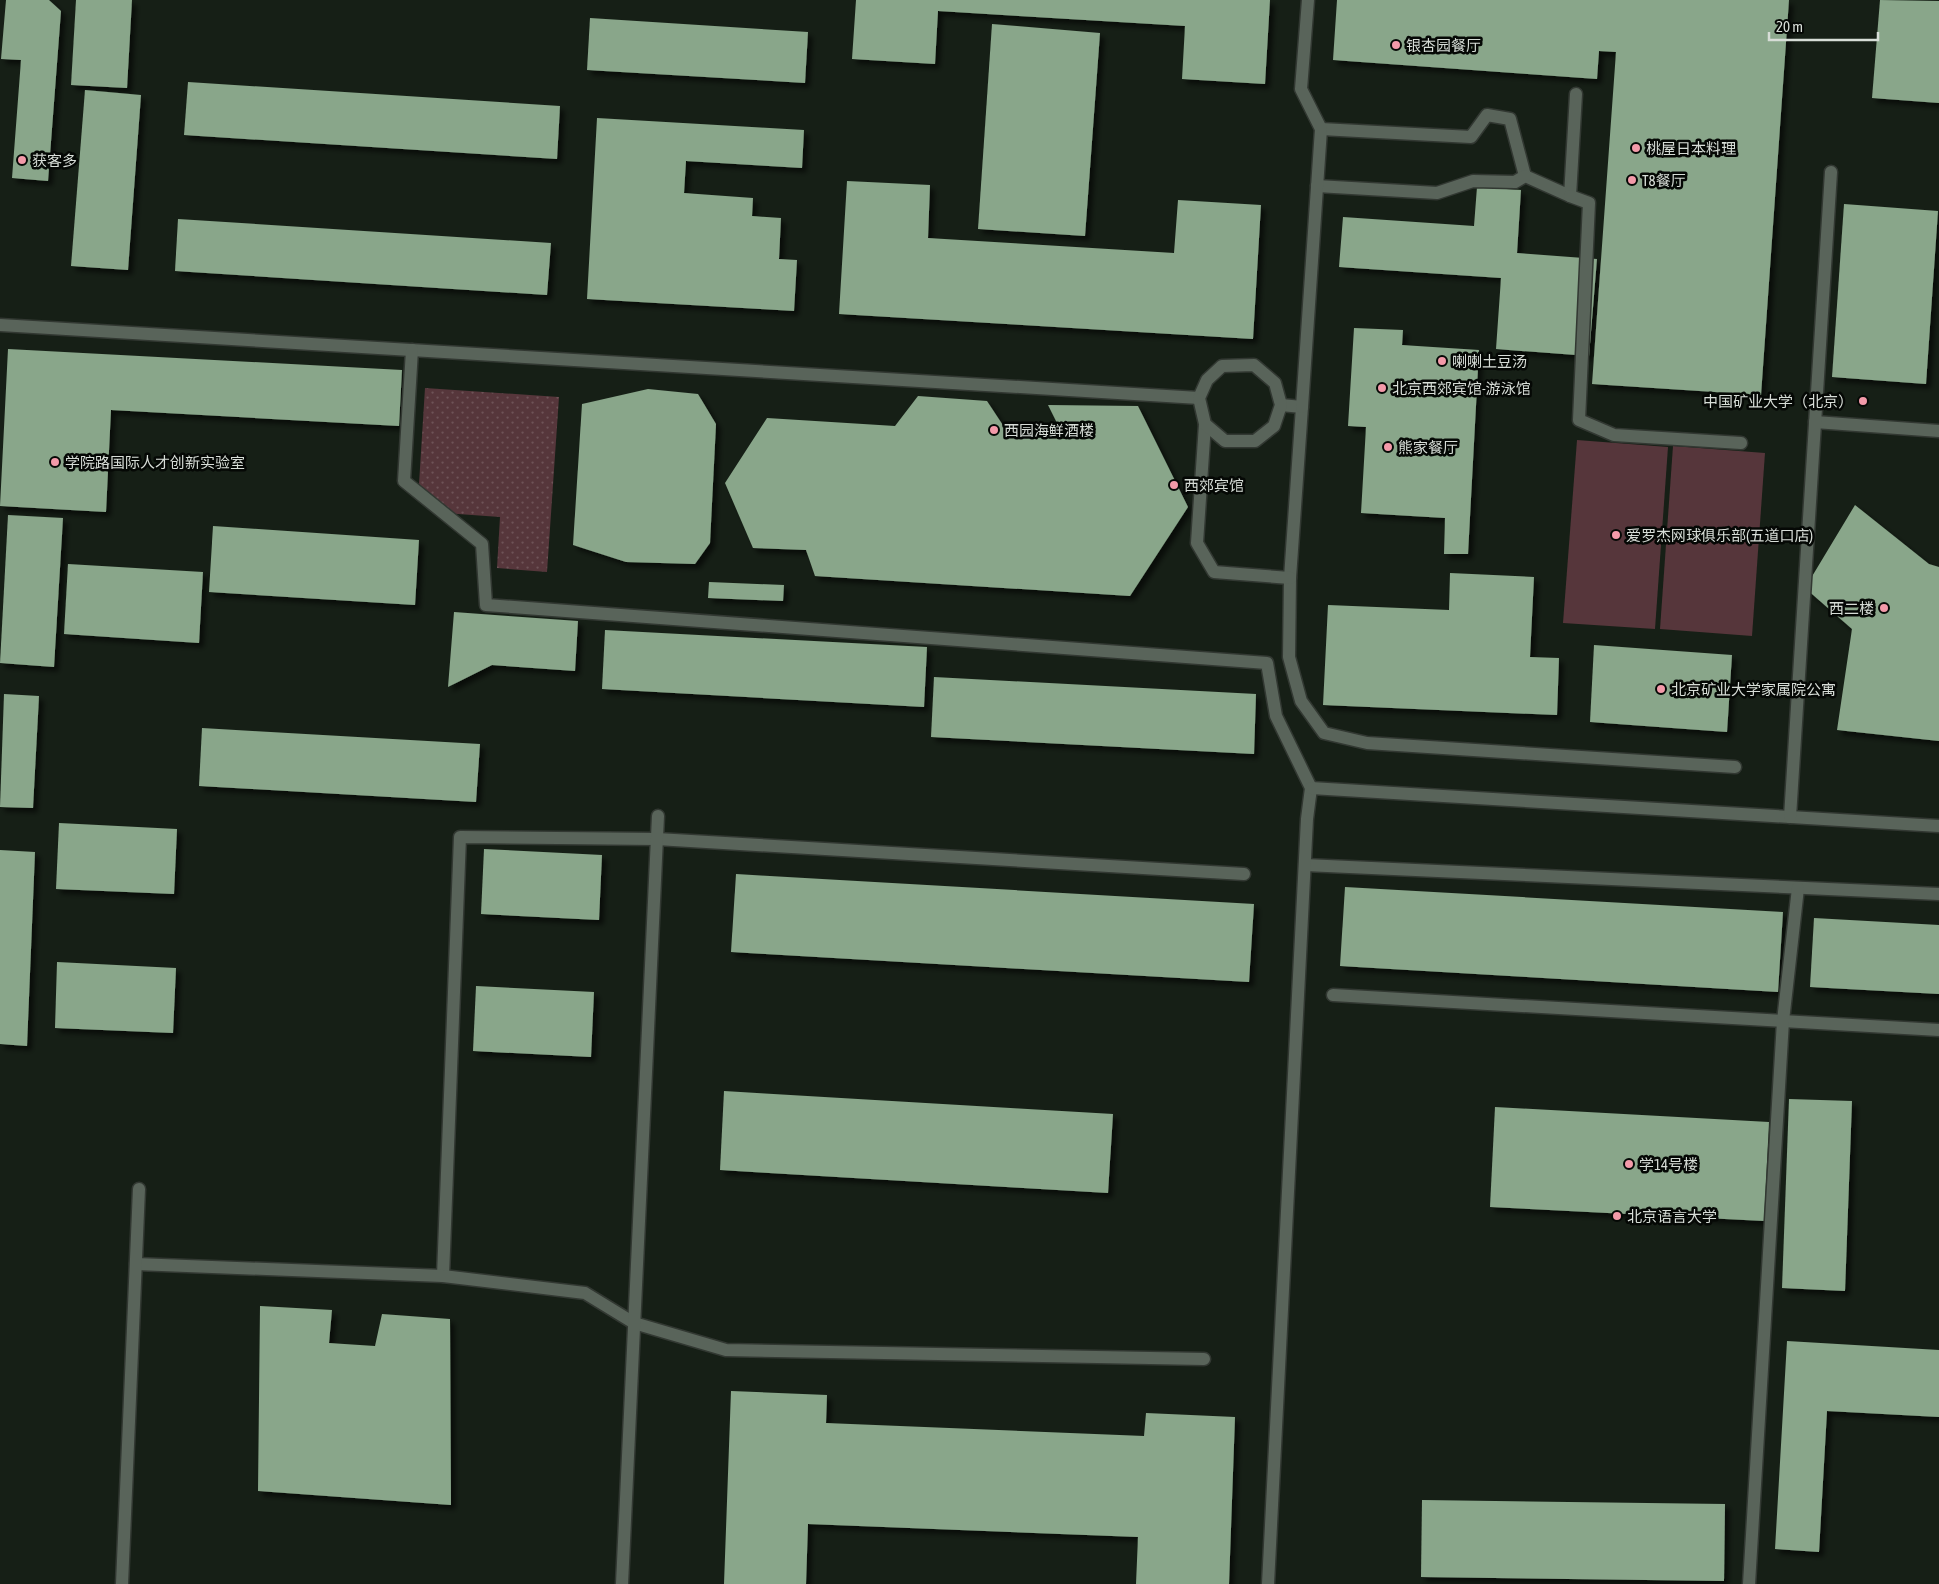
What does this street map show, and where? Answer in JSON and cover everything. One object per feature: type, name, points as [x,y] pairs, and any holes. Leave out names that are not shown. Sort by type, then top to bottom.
[{"type":"street","points":[[1308,0],[1300,89],[1321,129],[1290,578],[1289,657],[1301,701],[1324,733],[1367,744],[1735,767]]},
{"type":"street","points":[[1570,196],[1576,94]]},
{"type":"street","points":[[1321,129],[1471,137],[1487,115],[1510,119],[1525,176]]},
{"type":"street","points":[[1790,817],[1831,172]]},
{"type":"street","points":[[1525,176],[1589,203],[1579,420],[1614,435],[1741,443]]},
{"type":"street","points":[[1317,186],[1437,193],[1473,181],[1515,182],[1525,176]]},
{"type":"street","points":[[0,325],[1200,398]]},
{"type":"street","points":[[412,350],[404,481],[482,544],[486,605],[1266,663],[1276,716],[1311,788],[1305,865],[1268,1584]]},
{"type":"street","points":[[1205,424],[1224,441],[1255,441],[1274,426],[1281,406],[1275,383],[1254,365],[1222,366],[1207,380],[1200,398],[1205,424],[1197,543],[1214,572],[1290,578]]},
{"type":"street","points":[[1281,406],[1302,407]]},
{"type":"street","points":[[1815,422],[1939,431]]},
{"type":"street","points":[[1311,788],[1939,826]]},
{"type":"street","points":[[622,1584],[658,816]]},
{"type":"street","points":[[443,1276],[460,837],[657,839],[1244,874]]},
{"type":"street","points":[[1305,865],[1939,894]]},
{"type":"street","points":[[1749,1584],[1783,1021],[1798,888]]},
{"type":"street","points":[[1333,995],[1939,1030]]},
{"type":"street","points":[[122,1584],[139,1189]]},
{"type":"street","points":[[136,1264],[443,1276],[585,1292],[634,1323],[726,1350],[1204,1359]]},
{"type":"shaded area","points":[[425,388],[559,397],[547,572],[497,568],[500,517],[444,513],[419,484]]},
{"type":"shaded area","name":"爱罗杰网球俱乐部(五道口店)","points":[[1577,440],[1668,447],[1655,629],[1563,623]]},
{"type":"shaded area","name":"爱罗杰网球俱乐部(五道口店)","points":[[1673,446],[1765,453],[1752,636],[1660,629]]},
{"type":"building","points":[[6,0],[49,0],[61,11],[48,181],[12,178],[21,60],[1,59]]},
{"type":"building","points":[[76,0],[132,0],[127,88],[71,85]]},
{"type":"building","points":[[856,0],[1270,0],[1265,84],[1182,79],[1185,26],[938,11],[935,64],[852,59]]},
{"type":"building","points":[[1337,0],[1789,0],[1761,395],[1592,384],[1616,52],[1599,51],[1597,79],[1333,60]]},
{"type":"building","points":[[1880,0],[1939,1],[1939,103],[1872,98]]},
{"type":"building","points":[[590,18],[808,32],[805,83],[587,70]]},
{"type":"building","points":[[992,24],[1100,33],[1085,236],[978,229]]},
{"type":"building","points":[[188,82],[560,106],[557,159],[184,135]]},
{"type":"building","points":[[85,90],[141,95],[128,270],[71,266]]},
{"type":"building","points":[[597,118],[804,130],[802,168],[686,161],[684,193],[753,198],[752,216],[781,218],[779,259],[797,260],[794,311],[587,299]]},
{"type":"building","points":[[847,181],[930,185],[928,238],[1174,253],[1178,200],[1261,205],[1253,339],[839,314]]},
{"type":"building","points":[[1477,187],[1521,190],[1517,253],[1597,259],[1589,356],[1496,349],[1501,278],[1339,267],[1343,217],[1474,226]]},
{"type":"building","points":[[1844,204],[1938,211],[1926,384],[1832,377]]},
{"type":"building","points":[[178,219],[551,243],[547,295],[175,271]]},
{"type":"building","points":[[1354,328],[1403,330],[1402,345],[1479,350],[1468,554],[1444,554],[1445,518],[1361,513],[1366,427],[1348,426]]},
{"type":"building","name":"学院路国际人才创新实验室","points":[[8,349],[402,370],[399,426],[111,410],[106,512],[0,506]]},
{"type":"building","points":[[648,389],[698,394],[716,424],[710,543],[695,564],[626,562],[573,545],[582,404]]},
{"type":"building","points":[[918,396],[987,401],[1010,436],[1065,439],[1048,405],[1138,406],[1188,507],[1130,596],[815,576],[806,550],[753,548],[725,483],[767,418],[895,426]]},
{"type":"building","name":"西二楼","points":[[1855,505],[1929,564],[1939,567],[1939,741],[1837,730],[1852,629],[1805,588]]},
{"type":"building","points":[[8,515],[63,518],[54,667],[0,663]]},
{"type":"building","points":[[213,526],[419,540],[415,605],[209,592]]},
{"type":"building","points":[[68,564],[203,572],[199,643],[64,634]]},
{"type":"building","points":[[1450,573],[1534,577],[1530,657],[1559,658],[1557,715],[1323,705],[1328,605],[1449,610]]},
{"type":"building","points":[[709,582],[784,585],[783,601],[708,598]]},
{"type":"building","points":[[454,612],[578,621],[575,671],[492,665],[448,687]]},
{"type":"building","points":[[605,630],[927,647],[924,707],[602,689]]},
{"type":"building","name":"北京矿业大学家属院公寓","points":[[1594,645],[1732,655],[1727,732],[1590,722]]},
{"type":"building","points":[[934,677],[1256,694],[1254,754],[931,737]]},
{"type":"building","points":[[4,694],[39,696],[33,808],[0,807]]},
{"type":"building","points":[[202,728],[480,744],[476,802],[199,786]]},
{"type":"building","points":[[59,823],[177,829],[174,894],[56,889]]},
{"type":"building","points":[[484,849],[602,855],[599,920],[481,914]]},
{"type":"building","points":[[0,850],[35,852],[27,1046],[0,1044]]},
{"type":"building","points":[[736,874],[1254,904],[1249,982],[731,952]]},
{"type":"building","points":[[1345,887],[1783,912],[1778,992],[1340,966]]},
{"type":"building","points":[[1814,918],[1939,925],[1939,994],[1810,987]]},
{"type":"building","points":[[57,962],[176,968],[173,1033],[55,1028]]},
{"type":"building","points":[[476,986],[594,992],[591,1057],[473,1051]]},
{"type":"building","points":[[724,1091],[1113,1114],[1108,1193],[720,1170]]},
{"type":"building","points":[[1789,1099],[1852,1101],[1845,1291],[1782,1288]]},
{"type":"building","name":"学14号楼","points":[[1495,1107],[1769,1122],[1764,1221],[1490,1207]]},
{"type":"building","points":[[260,1306],[332,1310],[329,1343],[375,1346],[382,1314],[450,1319],[451,1505],[258,1491]]},
{"type":"building","points":[[1787,1341],[1939,1350],[1939,1417],[1827,1411],[1819,1552],[1775,1549]]},
{"type":"building","points":[[731,1391],[827,1395],[826,1423],[1144,1436],[1146,1413],[1235,1417],[1229,1584],[1136,1584],[1138,1537],[808,1524],[806,1584],[724,1584]]},
{"type":"building","points":[[1422,1500],[1725,1504],[1724,1581],[1421,1577]]},
{"type":"place","name":"银杏园餐厅","points":[[1396,45]]},
{"type":"place","name":"桃屋日本料理","points":[[1636,148]]},
{"type":"place","name":"获客多","points":[[22,160]]},
{"type":"place","name":"T8餐厅","points":[[1632,180]]},
{"type":"place","name":"喇喇土豆汤","points":[[1442,361]]},
{"type":"place","name":"北京西郊宾馆-游泳馆","points":[[1382,388]]},
{"type":"place","name":"中国矿业大学（北京）","points":[[1863,401]]},
{"type":"place","name":"西园海鲜酒楼","points":[[994,430]]},
{"type":"place","name":"熊家餐厅","points":[[1388,447]]},
{"type":"place","name":"学院路国际人才创新实验室","points":[[55,462]]},
{"type":"place","name":"西郊宾馆","points":[[1174,485]]},
{"type":"place","name":"爱罗杰网球俱乐部(五道口店)","points":[[1616,535]]},
{"type":"place","name":"西二楼","points":[[1884,608]]},
{"type":"place","name":"北京矿业大学家属院公寓","points":[[1661,689]]},
{"type":"place","name":"学14号楼","points":[[1629,1164]]},
{"type":"place","name":"北京语言大学","points":[[1617,1216]]}]
